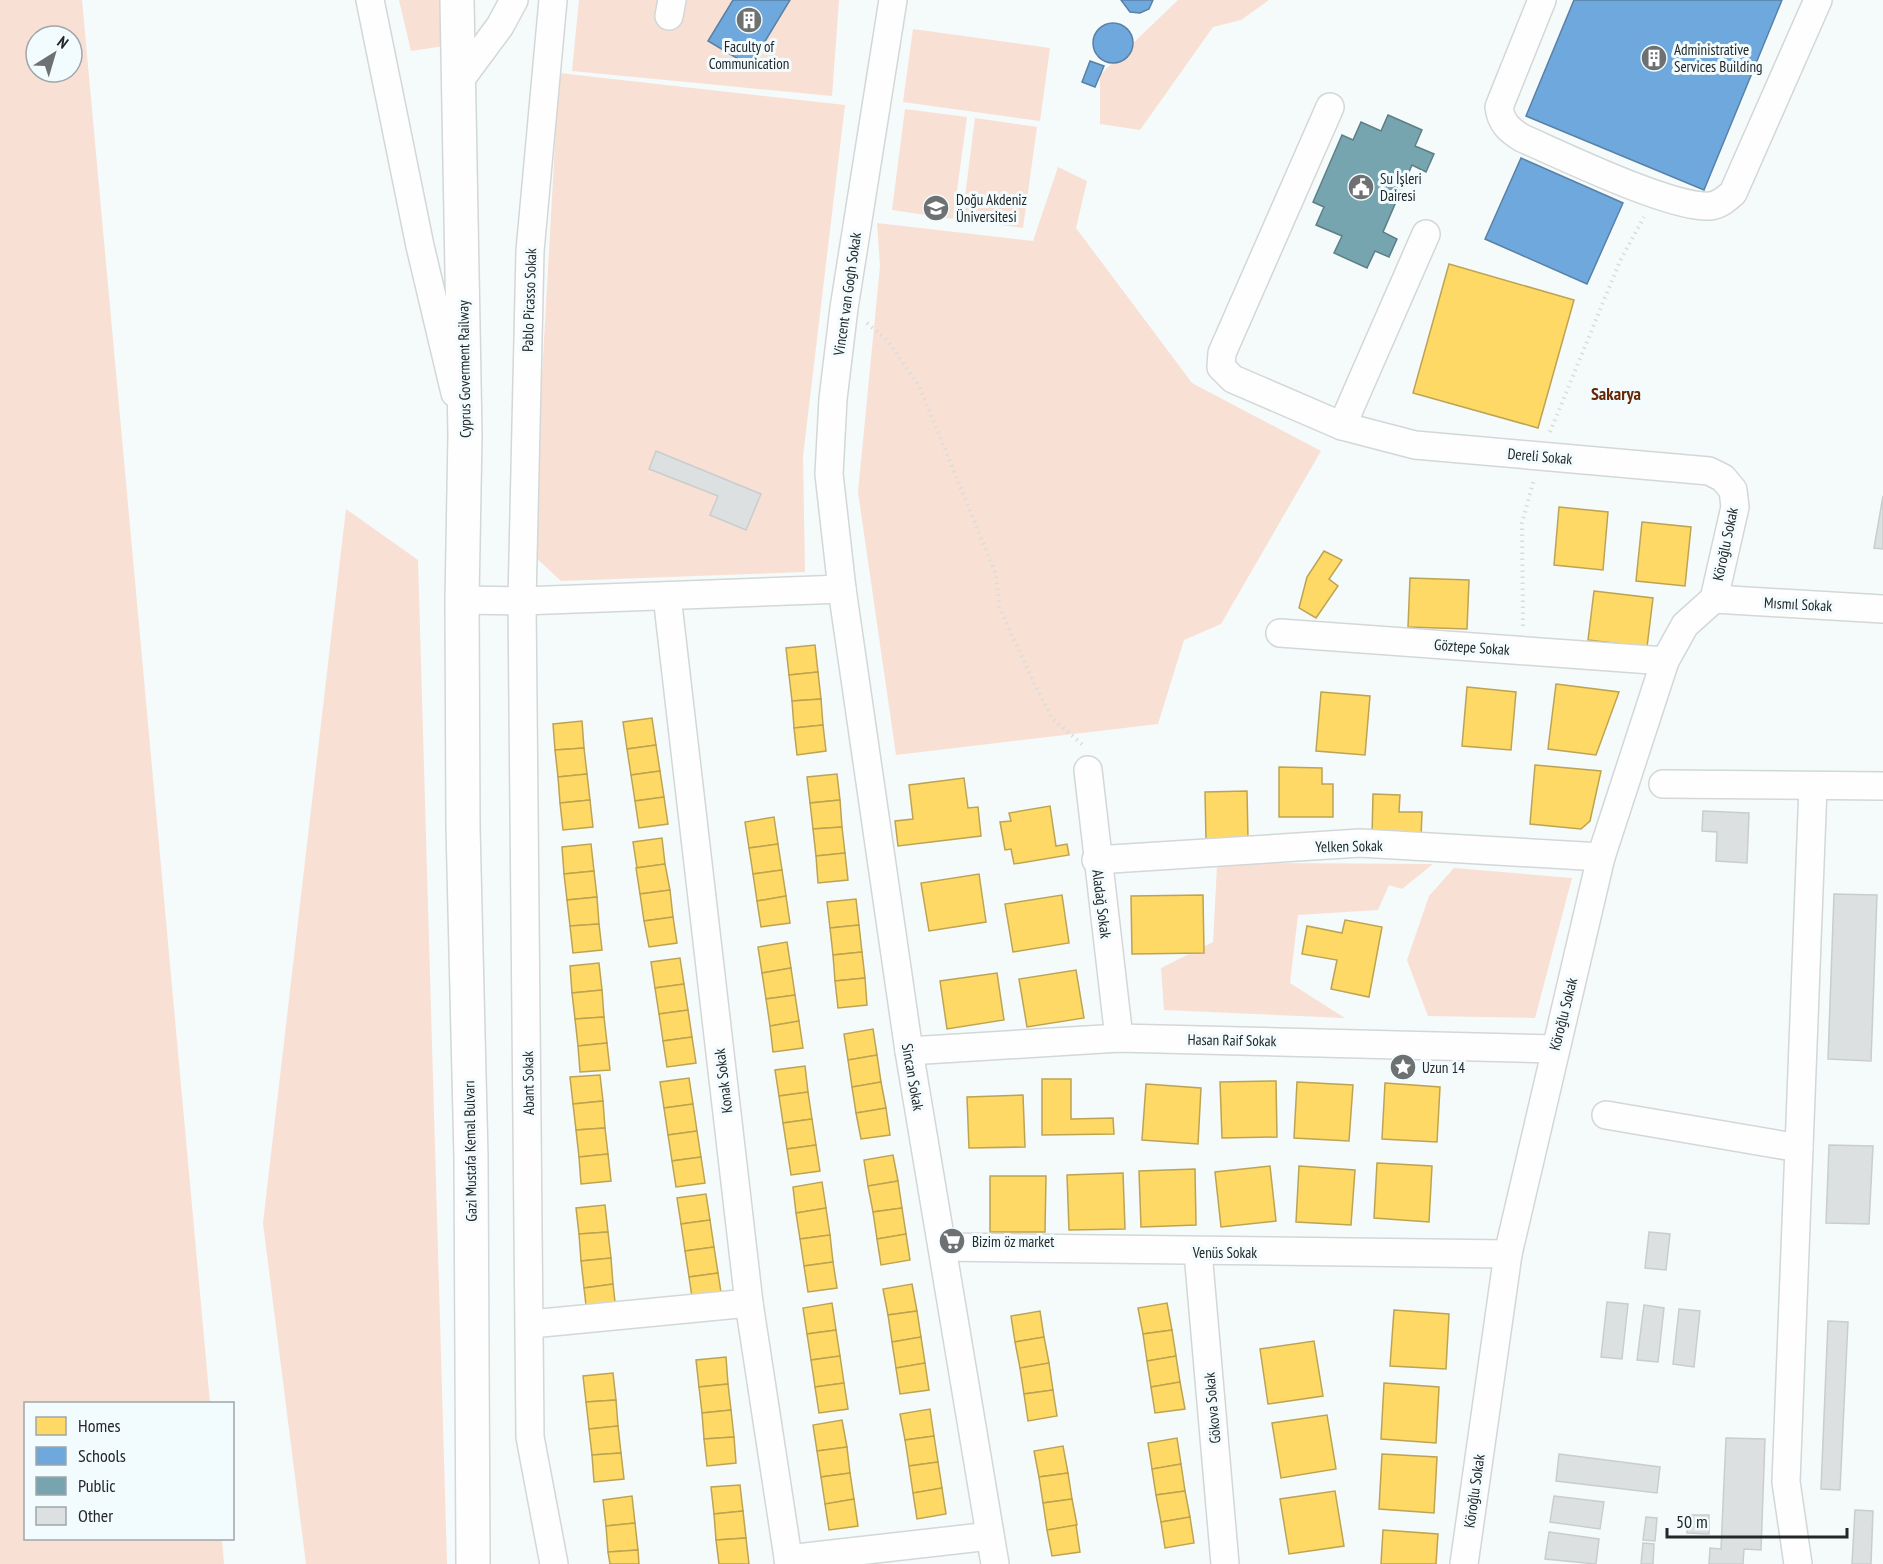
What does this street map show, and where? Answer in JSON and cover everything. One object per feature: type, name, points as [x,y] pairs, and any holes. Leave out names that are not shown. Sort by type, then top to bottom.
[{"type":"main road","name":"Cyprus Goverment Railway","points":[[457,0],[465,435],[462,738]]},
{"type":"main road","name":"Gazi Mustafa Kemal Bulvarı","points":[[462,738],[471,1156],[473,1564]]},
{"type":"street","points":[[370,0],[420,246],[465,435]]},
{"type":"street","points":[[460,80],[500,26],[514,0]]},
{"type":"street","name":"Pablo Picasso Sokak","points":[[522,601],[530,251],[553,0]]},
{"type":"street","name":"Vincent van Gogh Sokak","points":[[842,589],[829,474],[833,399],[844,308],[894,0]]},
{"type":"street","points":[[1542,0],[1499,107],[1501,119],[1510,130],[1522,138],[1657,194],[1701,206],[1712,206],[1724,202],[1733,193],[1818,0]]},
{"type":"street","name":"Dereli Sokak","points":[[1330,107],[1221,353],[1221,367],[1233,379],[1342,426],[1415,445],[1709,471],[1723,478],[1733,490]]},
{"type":"street","points":[[1342,426],[1426,234]]},
{"type":"street","name":"Köroğlu Sokak","points":[[1464,1564],[1508,1254],[1601,857],[1665,661],[1684,625],[1714,599],[1735,507],[1733,490]]},
{"type":"street","points":[[462,600],[522,601],[842,589]]},
{"type":"street","name":"Sincan Sokak","points":[[842,589],[909,1051],[995,1564]]},
{"type":"street","name":"Konak Sokak","points":[[667,596],[749,1304],[789,1562]]},
{"type":"street","name":"Mısmıl Sokak","points":[[1714,599],[1883,609]]},
{"type":"street","name":"Abant Sokak","points":[[522,601],[531,1324],[530,1437],[554,1564]]},
{"type":"street","name":"Göztepe Sokak","points":[[1280,633],[1665,661]]},
{"type":"street","name":"Aladağ Sokak","points":[[1088,760],[1096,860],[1119,1038]]},
{"type":"street","points":[[1663,784],[1883,786]]},
{"type":"street","points":[[1798,1564],[1786,1482],[1813,787]]},
{"type":"street","name":"Yelken Sokak","points":[[1096,860],[1360,843],[1601,857]]},
{"type":"street","name":"Hasan Raif Sokak","points":[[909,1051],[1119,1038],[1555,1049]]},
{"type":"street","points":[[1606,1115],[1799,1148]]},
{"type":"street","name":"Venüs Sokak","points":[[943,1247],[1198,1252],[1508,1254]]},
{"type":"street","name":"Gökova Sokak","points":[[1198,1252],[1225,1564]]},
{"type":"street","points":[[531,1324],[749,1304]]},
{"type":"street","points":[[789,1562],[990,1536]]},
{"type":"path","points":[[1523,651],[1522,522],[1541,456],[1620,261],[1657,194]]},
{"type":"path","points":[[844,308],[862,318],[888,340],[920,386],[996,574],[999,607],[1052,718],[1088,760]]},
{"type":"shaded area","points":[[0,0],[82,0],[210,1402],[24,1402],[24,1540],[222,1540],[224,1564],[0,1564]]},
{"type":"shaded area","points":[[399,0],[446,0],[452,45],[411,51]]},
{"type":"shaded area","points":[[579,0],[839,0],[832,96],[572,71]]},
{"type":"shaded area","points":[[1178,0],[1269,0],[1241,20],[1213,27],[1140,130],[1100,124],[1100,75]]},
{"type":"shaded area","points":[[913,29],[1050,48],[1040,121],[903,102]]},
{"type":"shaded area","points":[[559,73],[845,105],[803,456],[805,572],[561,581],[532,554]]},
{"type":"shaded area","points":[[905,109],[967,117],[953,219],[892,210]]},
{"type":"shaded area","points":[[975,118],[1037,127],[1023,228],[962,220]]},
{"type":"shaded area","points":[[1058,167],[1087,181],[1076,228],[1192,383],[1321,451],[1221,624],[1184,640],[1158,724],[896,755],[858,492],[880,266],[877,223],[1033,241]]},
{"type":"shaded area","points":[[346,509],[418,560],[447,1564],[306,1564],[263,1223]]},
{"type":"shaded area","points":[[1266,863],[1433,864],[1402,889],[1389,885],[1378,910],[1298,915],[1290,983],[1345,1018],[1164,1010],[1161,968],[1213,942],[1217,866]]},
{"type":"shaded area","points":[[1454,868],[1572,878],[1535,1018],[1428,1016],[1407,960],[1429,896]]},
{"type":"building: Homes","points":[[1449,264],[1574,300],[1538,428],[1413,393]]},
{"type":"building: Homes","points":[[1559,507],[1608,512],[1603,570],[1554,565]]},
{"type":"building: Homes","points":[[1642,522],[1691,527],[1685,586],[1636,581]]},
{"type":"building: Homes","points":[[1324,551],[1342,560],[1329,579],[1338,586],[1316,618],[1299,608],[1307,577]]},
{"type":"building: Homes","points":[[1410,578],[1469,580],[1467,629],[1408,627]]},
{"type":"building: Homes","points":[[1594,591],[1653,598],[1647,647],[1588,640]]},
{"type":"building: Homes","points":[[815,645],[818,672],[789,675],[786,648]]},
{"type":"building: Homes","points":[[818,672],[821,699],[792,701],[789,675]]},
{"type":"building: Homes","points":[[1556,684],[1619,692],[1596,755],[1548,749]]},
{"type":"building: Homes","points":[[1467,687],[1516,692],[1511,750],[1462,746]]},
{"type":"building: Homes","points":[[1321,692],[1370,696],[1365,755],[1316,751]]},
{"type":"building: Homes","points":[[821,699],[823,725],[794,728],[792,701]]},
{"type":"building: Homes","points":[[652,718],[656,745],[627,749],[623,722]]},
{"type":"building: Homes","points":[[582,721],[584,748],[555,750],[553,724]]},
{"type":"building: Homes","points":[[823,725],[826,751],[797,755],[794,728]]},
{"type":"building: Homes","points":[[656,745],[660,771],[631,775],[627,749]]},
{"type":"building: Homes","points":[[584,748],[587,774],[558,777],[555,750]]},
{"type":"building: Homes","points":[[1535,765],[1601,771],[1590,821],[1581,829],[1530,824]]},
{"type":"building: Homes","points":[[1279,767],[1322,768],[1322,784],[1333,784],[1333,817],[1279,817]]},
{"type":"building: Homes","points":[[660,771],[664,797],[635,801],[631,775]]},
{"type":"building: Homes","points":[[587,774],[590,800],[560,803],[558,777]]},
{"type":"building: Homes","points":[[837,774],[840,800],[810,803],[807,777]]},
{"type":"building: Homes","points":[[964,778],[968,808],[978,807],[981,836],[898,846],[895,821],[913,819],[909,785]]},
{"type":"building: Homes","points":[[1247,791],[1248,839],[1206,840],[1205,792]]},
{"type":"building: Homes","points":[[1373,794],[1400,795],[1399,812],[1422,812],[1421,838],[1372,837]]},
{"type":"building: Homes","points":[[664,797],[668,824],[639,828],[635,801]]},
{"type":"building: Homes","points":[[590,800],[593,827],[563,830],[560,803]]},
{"type":"building: Homes","points":[[840,800],[842,827],[813,829],[810,803]]},
{"type":"building: Homes","points":[[1050,806],[1056,846],[1067,844],[1069,855],[1014,864],[1011,849],[1005,850],[1000,822],[1011,821],[1009,813]]},
{"type":"building: Homes","points":[[774,817],[778,844],[749,848],[745,822]]},
{"type":"building: Homes","points":[[842,827],[845,853],[816,856],[813,829]]},
{"type":"building: Homes","points":[[662,838],[665,864],[637,868],[633,842]]},
{"type":"building: Homes","points":[[591,844],[594,871],[564,874],[562,847]]},
{"type":"building: Homes","points":[[778,844],[782,870],[753,874],[749,848]]},
{"type":"building: Homes","points":[[845,853],[848,880],[818,883],[816,856]]},
{"type":"building: Homes","points":[[665,864],[670,890],[640,894],[636,868]]},
{"type":"building: Homes","points":[[782,870],[786,896],[757,901],[753,874]]},
{"type":"building: Homes","points":[[594,871],[597,897],[567,900],[564,874]]},
{"type":"building: Homes","points":[[979,874],[986,922],[929,931],[921,883]]},
{"type":"building: Homes","points":[[670,890],[673,917],[644,921],[640,894]]},
{"type":"building: Homes","points":[[1062,895],[1069,943],[1013,952],[1005,904]]},
{"type":"building: Homes","points":[[1203,895],[1204,953],[1132,954],[1131,896]]},
{"type":"building: Homes","points":[[786,896],[790,923],[761,927],[757,901]]},
{"type":"building: Homes","points":[[597,897],[599,924],[570,926],[567,900]]},
{"type":"building: Homes","points":[[856,899],[859,925],[830,928],[827,902]]},
{"type":"building: Homes","points":[[673,917],[677,943],[649,947],[644,921]]},
{"type":"building: Homes","points":[[1345,920],[1382,927],[1369,997],[1331,989],[1337,960],[1302,954],[1307,926],[1342,933]]},
{"type":"building: Homes","points":[[599,924],[602,950],[573,953],[570,926]]},
{"type":"building: Homes","points":[[859,925],[862,952],[833,955],[830,928]]},
{"type":"building: Homes","points":[[787,942],[791,968],[762,973],[758,947]]},
{"type":"building: Homes","points":[[862,952],[865,978],[835,981],[833,955]]},
{"type":"building: Homes","points":[[680,958],[684,984],[655,988],[651,962]]},
{"type":"building: Homes","points":[[599,963],[602,990],[572,993],[570,966]]},
{"type":"building: Homes","points":[[791,968],[795,995],[766,999],[762,973]]},
{"type":"building: Homes","points":[[1076,970],[1084,1018],[1027,1027],[1019,979]]},
{"type":"building: Homes","points":[[997,973],[1004,1020],[947,1029],[940,981]]},
{"type":"building: Homes","points":[[865,978],[867,1005],[838,1008],[835,981]]},
{"type":"building: Homes","points":[[684,984],[688,1010],[659,1014],[655,988]]},
{"type":"building: Homes","points":[[602,990],[604,1017],[575,1019],[572,993]]},
{"type":"building: Homes","points":[[795,995],[799,1021],[770,1026],[766,999]]},
{"type":"building: Homes","points":[[688,1010],[692,1037],[663,1041],[659,1014]]},
{"type":"building: Homes","points":[[604,1017],[607,1043],[578,1046],[575,1019]]},
{"type":"building: Homes","points":[[799,1021],[803,1048],[773,1052],[770,1026]]},
{"type":"building: Homes","points":[[873,1029],[877,1055],[848,1060],[844,1034]]},
{"type":"building: Homes","points":[[692,1037],[696,1063],[667,1067],[663,1041]]},
{"type":"building: Homes","points":[[607,1043],[610,1070],[580,1072],[578,1046]]},
{"type":"building: Homes","points":[[877,1055],[881,1082],[852,1087],[848,1060]]},
{"type":"building: Homes","points":[[805,1066],[808,1092],[779,1096],[775,1070]]},
{"type":"building: Homes","points":[[600,1075],[603,1101],[573,1104],[570,1077]]},
{"type":"building: Homes","points":[[689,1078],[693,1104],[664,1108],[660,1082]]},
{"type":"building: Homes","points":[[1042,1079],[1071,1079],[1071,1119],[1113,1118],[1114,1134],[1042,1135]]},
{"type":"building: Homes","points":[[1276,1081],[1277,1137],[1222,1138],[1220,1082]]},
{"type":"building: Homes","points":[[881,1082],[886,1108],[856,1113],[852,1087]]},
{"type":"building: Homes","points":[[1297,1082],[1353,1085],[1349,1141],[1294,1138]]},
{"type":"building: Homes","points":[[1385,1083],[1440,1087],[1437,1142],[1382,1139]]},
{"type":"building: Homes","points":[[1146,1084],[1201,1088],[1198,1144],[1142,1140]]},
{"type":"building: Homes","points":[[808,1092],[812,1119],[783,1123],[779,1096]]},
{"type":"building: Homes","points":[[1023,1095],[1025,1147],[969,1148],[967,1097]]},
{"type":"building: Homes","points":[[603,1101],[605,1128],[576,1130],[573,1104]]},
{"type":"building: Homes","points":[[693,1104],[697,1131],[668,1135],[664,1108]]},
{"type":"building: Homes","points":[[886,1108],[890,1135],[861,1139],[856,1113]]},
{"type":"building: Homes","points":[[812,1119],[816,1145],[787,1149],[783,1123]]},
{"type":"building: Homes","points":[[605,1128],[608,1154],[579,1157],[576,1130]]},
{"type":"building: Homes","points":[[697,1131],[701,1157],[672,1161],[668,1135]]},
{"type":"building: Homes","points":[[816,1145],[820,1171],[791,1175],[787,1149]]},
{"type":"building: Homes","points":[[608,1154],[611,1181],[581,1184],[579,1157]]},
{"type":"building: Homes","points":[[893,1155],[898,1181],[868,1186],[864,1160]]},
{"type":"building: Homes","points":[[701,1157],[705,1183],[676,1187],[672,1161]]},
{"type":"building: Homes","points":[[1377,1163],[1432,1166],[1429,1222],[1374,1218]]},
{"type":"building: Homes","points":[[1270,1166],[1276,1221],[1221,1227],[1215,1172]]},
{"type":"building: Homes","points":[[1299,1166],[1355,1170],[1351,1225],[1296,1222]]},
{"type":"building: Homes","points":[[1195,1169],[1196,1225],[1141,1227],[1139,1171]]},
{"type":"building: Homes","points":[[1123,1173],[1125,1229],[1069,1230],[1067,1175]]},
{"type":"building: Homes","points":[[990,1176],[1046,1176],[1045,1232],[990,1232]]},
{"type":"building: Homes","points":[[898,1181],[902,1208],[873,1212],[868,1186]]},
{"type":"building: Homes","points":[[822,1182],[826,1208],[796,1213],[793,1187]]},
{"type":"building: Homes","points":[[706,1194],[710,1220],[681,1224],[677,1198]]},
{"type":"building: Homes","points":[[605,1205],[608,1232],[579,1234],[576,1208]]},
{"type":"building: Homes","points":[[826,1208],[830,1235],[800,1239],[796,1213]]},
{"type":"building: Homes","points":[[902,1208],[906,1234],[877,1239],[873,1212]]},
{"type":"building: Homes","points":[[710,1220],[714,1247],[685,1251],[681,1224]]},
{"type":"building: Homes","points":[[608,1232],[611,1258],[581,1261],[579,1234]]},
{"type":"building: Homes","points":[[906,1234],[910,1260],[881,1265],[877,1239]]},
{"type":"building: Homes","points":[[830,1235],[833,1262],[804,1266],[800,1239]]},
{"type":"building: Homes","points":[[714,1247],[718,1273],[689,1277],[685,1251]]},
{"type":"building: Homes","points":[[611,1258],[613,1284],[584,1288],[581,1261]]},
{"type":"building: Homes","points":[[833,1262],[837,1288],[808,1292],[804,1266]]},
{"type":"building: Homes","points":[[718,1273],[722,1299],[693,1304],[689,1277]]},
{"type":"building: Homes","points":[[613,1284],[616,1311],[587,1314],[584,1288]]},
{"type":"building: Homes","points":[[912,1284],[917,1311],[888,1315],[883,1289]]},
{"type":"building: Homes","points":[[832,1303],[836,1330],[807,1334],[803,1308]]},
{"type":"building: Homes","points":[[1167,1303],[1172,1330],[1143,1334],[1138,1308]]},
{"type":"building: Homes","points":[[1394,1310],[1449,1314],[1446,1369],[1390,1366]]},
{"type":"building: Homes","points":[[917,1311],[921,1337],[892,1342],[888,1315]]},
{"type":"building: Homes","points":[[1040,1311],[1044,1337],[1015,1342],[1011,1316]]},
{"type":"building: Homes","points":[[836,1330],[840,1356],[811,1360],[807,1334]]},
{"type":"building: Homes","points":[[1172,1330],[1176,1356],[1147,1361],[1143,1334]]},
{"type":"building: Homes","points":[[921,1337],[925,1363],[896,1368],[892,1342]]},
{"type":"building: Homes","points":[[1044,1337],[1049,1363],[1020,1368],[1015,1342]]},
{"type":"building: Homes","points":[[1314,1341],[1323,1396],[1268,1404],[1260,1349]]},
{"type":"building: Homes","points":[[840,1356],[844,1383],[815,1387],[811,1360]]},
{"type":"building: Homes","points":[[1176,1356],[1180,1382],[1151,1387],[1147,1361]]},
{"type":"building: Homes","points":[[726,1357],[728,1384],[699,1387],[696,1360]]},
{"type":"building: Homes","points":[[925,1363],[929,1390],[900,1394],[896,1368]]},
{"type":"building: Homes","points":[[1049,1363],[1053,1390],[1024,1394],[1020,1368]]},
{"type":"building: Homes","points":[[613,1373],[616,1400],[586,1402],[583,1376]]},
{"type":"building: Homes","points":[[1180,1382],[1185,1409],[1155,1413],[1151,1387]]},
{"type":"building: Homes","points":[[844,1383],[848,1409],[819,1413],[815,1387]]},
{"type":"building: Homes","points":[[1384,1383],[1439,1387],[1436,1443],[1381,1439]]},
{"type":"building: Homes","points":[[728,1384],[731,1410],[702,1413],[699,1387]]},
{"type":"building: Homes","points":[[1053,1390],[1057,1416],[1028,1421],[1024,1394]]},
{"type":"building: Homes","points":[[616,1400],[618,1426],[589,1429],[586,1402]]},
{"type":"building: Homes","points":[[930,1409],[934,1436],[905,1440],[900,1414]]},
{"type":"building: Homes","points":[[731,1410],[734,1437],[704,1439],[702,1413]]},
{"type":"building: Homes","points":[[1327,1415],[1336,1469],[1281,1478],[1272,1423]]},
{"type":"building: Homes","points":[[842,1420],[847,1447],[817,1451],[813,1425]]},
{"type":"building: Homes","points":[[618,1426],[621,1453],[592,1455],[589,1429]]},
{"type":"building: Homes","points":[[934,1436],[938,1462],[909,1466],[905,1440]]},
{"type":"building: Homes","points":[[734,1437],[736,1463],[707,1466],[704,1439]]},
{"type":"building: Homes","points":[[1177,1438],[1181,1464],[1152,1469],[1148,1443]]},
{"type":"building: Homes","points":[[1063,1446],[1068,1473],[1039,1477],[1034,1451]]},
{"type":"building: Homes","points":[[847,1447],[850,1473],[821,1477],[817,1451]]},
{"type":"building: Homes","points":[[621,1453],[624,1479],[594,1482],[592,1455]]},
{"type":"building: Homes","points":[[1382,1454],[1437,1457],[1434,1513],[1379,1509]]},
{"type":"building: Homes","points":[[938,1462],[942,1488],[913,1493],[909,1466]]},
{"type":"building: Homes","points":[[1181,1464],[1185,1491],[1156,1495],[1152,1469]]},
{"type":"building: Homes","points":[[850,1473],[854,1499],[825,1504],[821,1477]]},
{"type":"building: Homes","points":[[1068,1473],[1072,1499],[1043,1503],[1039,1477]]},
{"type":"building: Homes","points":[[740,1485],[743,1511],[714,1514],[711,1487]]},
{"type":"building: Homes","points":[[942,1488],[946,1514],[917,1519],[913,1493]]},
{"type":"building: Homes","points":[[1185,1491],[1190,1517],[1161,1522],[1156,1495]]},
{"type":"building: Homes","points":[[1335,1491],[1344,1546],[1289,1554],[1280,1499]]},
{"type":"building: Homes","points":[[632,1496],[635,1523],[606,1526],[603,1500]]},
{"type":"building: Homes","points":[[854,1499],[858,1526],[829,1530],[825,1504]]},
{"type":"building: Homes","points":[[1072,1499],[1077,1525],[1047,1530],[1043,1503]]},
{"type":"building: Homes","points":[[743,1511],[746,1538],[716,1540],[714,1514]]},
{"type":"building: Homes","points":[[1190,1517],[1194,1543],[1165,1548],[1161,1522]]},
{"type":"building: Homes","points":[[635,1523],[638,1550],[608,1552],[606,1526]]},
{"type":"building: Homes","points":[[1076,1525],[1080,1552],[1052,1556],[1047,1530]]},
{"type":"building: Homes","points":[[1383,1530],[1438,1534],[1436,1564],[1381,1564]]},
{"type":"building: Homes","points":[[746,1538],[749,1564],[719,1564],[716,1540]]},
{"type":"building: Homes","points":[[638,1550],[639,1564],[610,1564],[608,1552]]},
{"type":"building: Schools","name":"Faculty of Communication","points":[[733,0],[790,0],[750,66],[708,41]]},
{"type":"building: Schools","points":[[1121,0],[1153,0],[1149,9],[1140,13],[1130,12]]},
{"type":"building: Schools","name":"Administrative Services Building","points":[[1574,0],[1782,0],[1704,190],[1526,116]]},
{"type":"building: Schools","points":[[1113,23],[1127,29],[1133,43],[1127,57],[1113,63],[1099,57],[1093,43],[1099,29]]},
{"type":"building: Schools","points":[[1090,61],[1104,66],[1095,87],[1082,82]]},
{"type":"building: Schools","points":[[1521,158],[1623,203],[1587,284],[1485,239]]},
{"type":"building: Public","name":"Su İşleri Dairesi","points":[[1388,115],[1422,130],[1415,146],[1434,154],[1426,172],[1412,165],[1383,232],[1397,239],[1389,257],[1375,251],[1367,268],[1334,253],[1342,236],[1316,225],[1324,207],[1313,202],[1342,135],[1353,140],[1361,122],[1381,131]]},
{"type":"building: Other","points":[[656,451],[761,494],[746,530],[710,515],[718,496],[649,469]]},
{"type":"building: Other","points":[[1883,496],[1883,549],[1874,548]]},
{"type":"building: Other","points":[[1703,811],[1749,813],[1747,863],[1716,861],[1717,832],[1702,831]]},
{"type":"building: Other","points":[[1834,894],[1877,895],[1871,1061],[1828,1059]]},
{"type":"building: Other","points":[[1829,1145],[1873,1146],[1869,1224],[1826,1223]]},
{"type":"building: Other","points":[[1649,1232],[1670,1234],[1666,1270],[1645,1268]]},
{"type":"building: Other","points":[[1607,1302],[1628,1304],[1622,1359],[1601,1357]]},
{"type":"building: Other","points":[[1644,1305],[1664,1308],[1658,1362],[1637,1360]]},
{"type":"building: Other","points":[[1679,1309],[1700,1311],[1694,1367],[1673,1364]]},
{"type":"building: Other","points":[[1828,1321],[1848,1322],[1840,1490],[1821,1489]]},
{"type":"building: Other","points":[[1726,1438],[1765,1439],[1761,1550],[1744,1549],[1743,1564],[1709,1564],[1710,1548],[1721,1549]]},
{"type":"building: Other","points":[[1559,1454],[1660,1467],[1657,1493],[1556,1481]]},
{"type":"building: Other","points":[[1554,1496],[1604,1502],[1600,1529],[1550,1522]]},
{"type":"building: Other","points":[[1855,1510],[1873,1511],[1871,1564],[1852,1564]]},
{"type":"building: Other","points":[[1688,1515],[1709,1515],[1709,1534],[1687,1533]]},
{"type":"building: Other","points":[[1646,1517],[1657,1518],[1655,1541],[1643,1540]]},
{"type":"building: Other","points":[[1549,1532],[1599,1539],[1596,1564],[1545,1559]]},
{"type":"building: Other","points":[[1643,1543],[1654,1544],[1653,1564],[1641,1564]]},
{"type":"place","name":"Faculty of Communication","points":[[749,20]]},
{"type":"place","name":"Administrative Services Building","points":[[1654,58]]},
{"type":"place","name":"Su İşleri Dairesi","points":[[1361,187]]},
{"type":"place","name":"Doğu Akdeniz Üniversitesi","points":[[936,208]]},
{"type":"place","name":"Uzun 14","points":[[1403,1067]]},
{"type":"place","name":"Bizim öz market","points":[[952,1241]]},
{"type":"district","name":"Sakarya","points":[[1616,393]]}]
